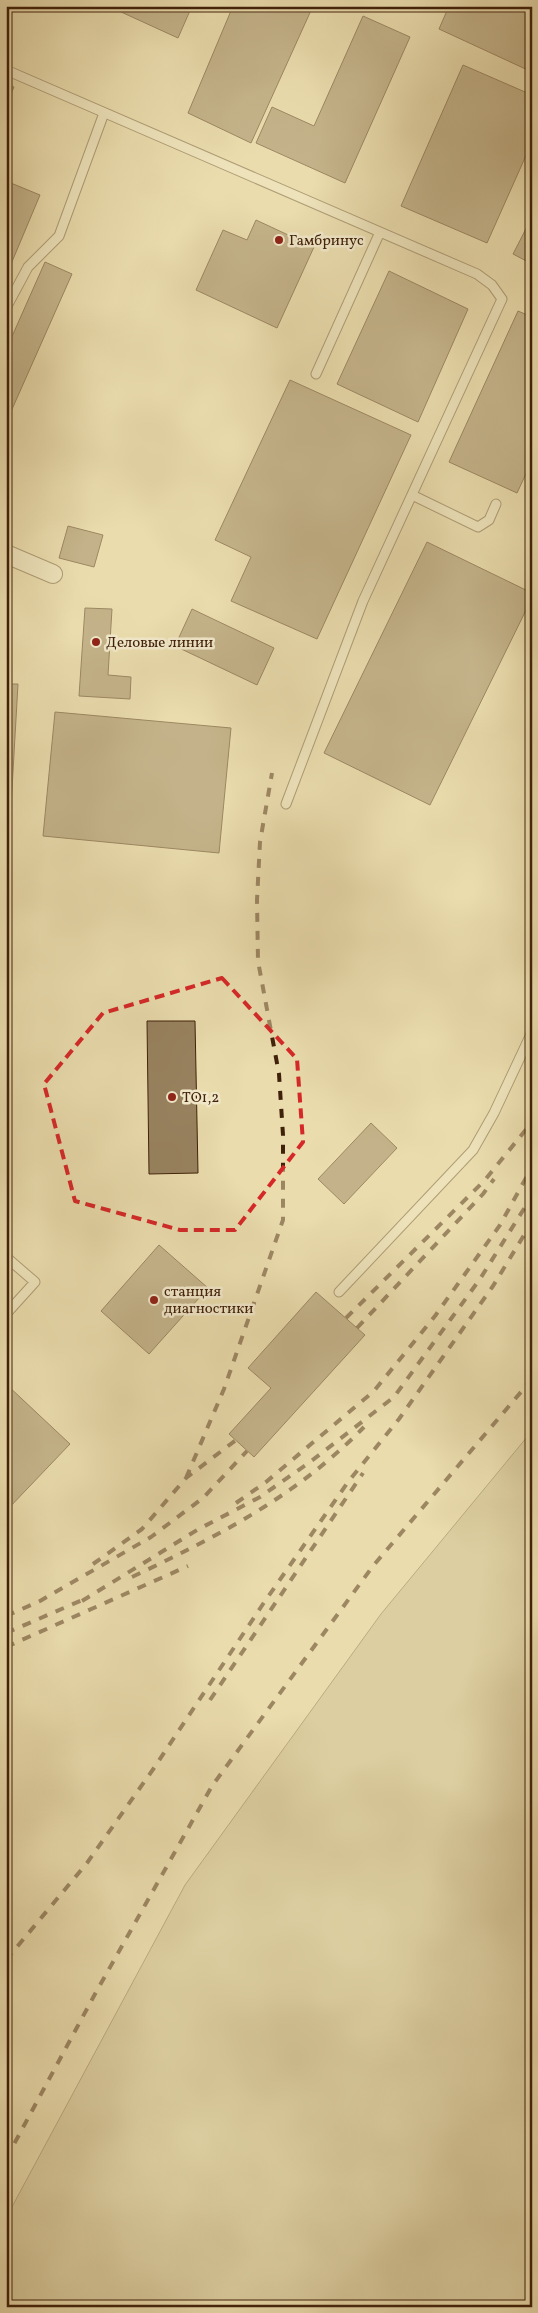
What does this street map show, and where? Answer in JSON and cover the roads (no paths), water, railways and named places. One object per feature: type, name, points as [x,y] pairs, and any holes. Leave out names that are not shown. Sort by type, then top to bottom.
[{"type":"street","points":[[6,554],[53,574]]},
{"type":"lane","points":[[6,70],[477,274],[492,285],[502,299],[363,601],[286,804]]},
{"type":"lane","points":[[6,308],[28,267],[59,236],[104,113]]},
{"type":"lane","points":[[316,374],[380,232]]},
{"type":"lane","points":[[412,494],[478,527],[489,520],[496,504]]},
{"type":"lane","points":[[339,1292],[472,1150],[494,1114],[532,1032]]},
{"type":"lane","points":[[6,1257],[35,1282],[6,1314]]},
{"type":"railway","points":[[186,1478],[224,1389],[283,1220],[283,1135],[279,1074],[258,961],[257,900],[260,842],[272,773]]},
{"type":"railway","points":[[346,1318],[485,1180],[532,1122]]},
{"type":"railway","points":[[236,1503],[266,1482],[374,1391],[435,1316],[500,1225],[532,1167]]},
{"type":"railway","points":[[357,1328],[483,1194],[494,1179]]},
{"type":"railway","points":[[82,1601],[197,1530],[260,1497],[310,1462],[394,1397],[480,1279],[532,1196]]},
{"type":"railway","points":[[6,1960],[87,1863],[154,1768],[263,1604],[348,1482],[399,1419],[493,1286],[532,1222]]},
{"type":"railway","points":[[6,2159],[95,1994],[212,1786],[373,1566],[532,1379]]},
{"type":"railway","points":[[132,1577],[226,1530],[284,1494],[312,1474],[364,1427]]},
{"type":"railway","points":[[93,1564],[142,1529],[186,1478],[236,1440]]},
{"type":"railway","points":[[6,1616],[40,1601],[151,1537],[203,1498],[247,1451]]},
{"type":"railway","points":[[210,1700],[363,1473]]},
{"type":"railway","points":[[6,1647],[188,1566]]},
{"type":"railway","points":[[6,1633],[87,1598]]},
{"type":"place","name":"Гамбринус","points":[[279,240]]},
{"type":"place","name":"Деловые линии","points":[[96,642]]},
{"type":"place","name":"ТО1,2","points":[[172,1097]]},
{"type":"place","name":"станция диагностики","points":[[154,1300]]}]
